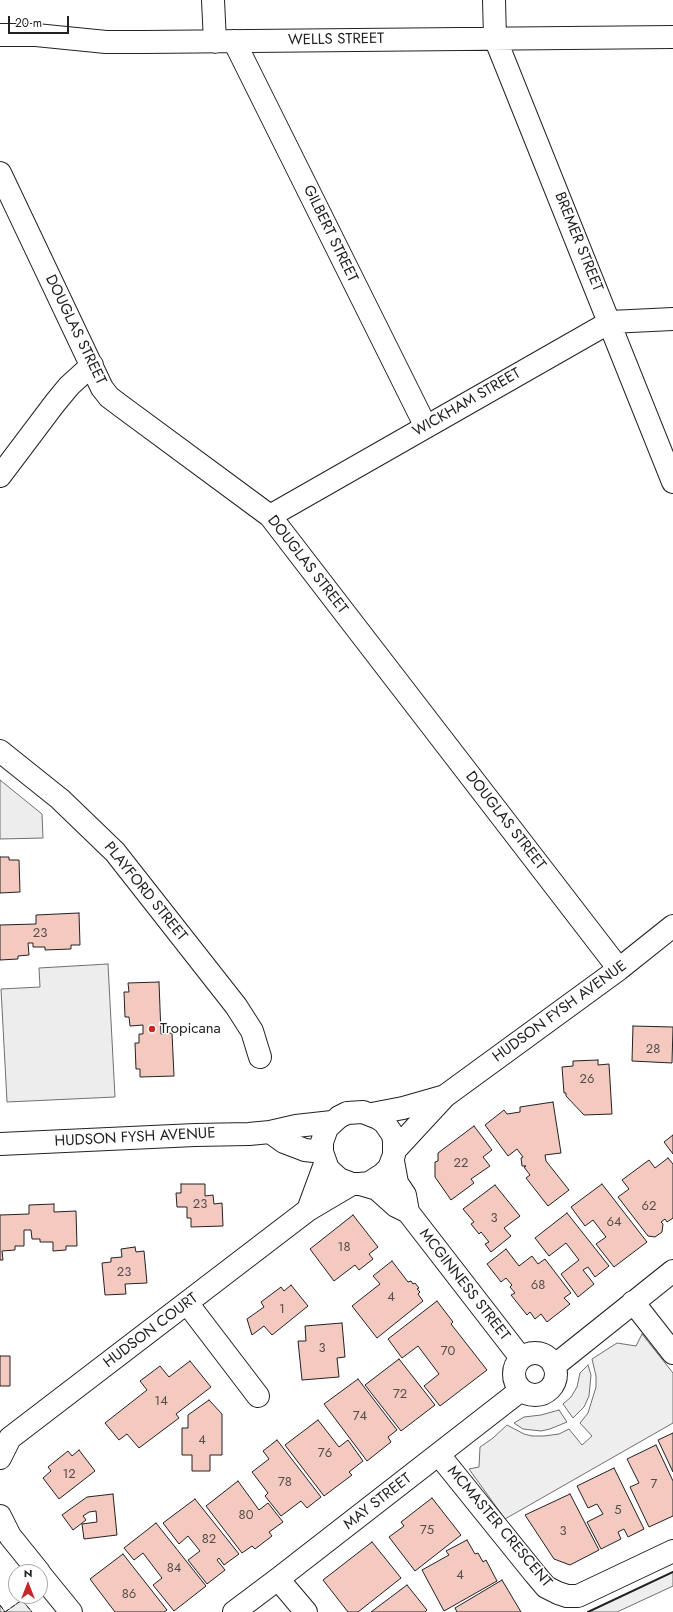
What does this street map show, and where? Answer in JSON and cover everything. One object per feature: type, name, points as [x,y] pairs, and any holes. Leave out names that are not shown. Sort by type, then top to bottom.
[{"type":"street","name":"GILBERT STREET","points":[[213,0],[224,42],[426,427]]},
{"type":"street","name":"BREMER STREET","points":[[494,0],[495,38],[673,482]]},
{"type":"street","name":"WELLS STREET","points":[[0,35],[36,35],[106,42],[673,37]]},
{"type":"street","name":"DOUGLAS STREET","points":[[0,173],[102,388],[109,396],[270,516],[619,969]]},
{"type":"street","name":"WICKHAM STREET","points":[[270,516],[610,322],[673,319]]},
{"type":"street","points":[[0,476],[69,386],[92,365]]},
{"type":"street","name":"PLAYFORD STREET","points":[[0,751],[60,799],[115,852],[236,1006],[252,1031],[260,1056]]},
{"type":"street","name":"HUDSON FYSH AVENUE","points":[[445,1096],[619,969],[673,926]]},
{"type":"street","points":[[372,1114],[403,1108],[445,1096]]},
{"type":"street","points":[[356,1184],[369,1183],[383,1174],[394,1155],[445,1096]]},
{"type":"street","points":[[308,1210],[323,1158],[324,1135],[332,1122],[339,1117],[351,1112],[364,1112],[372,1114],[384,1122],[389,1128],[392,1135],[397,1183],[405,1195],[408,1212]]},
{"type":"street","name":"HUDSON FYSH AVENUE","points":[[0,1144],[270,1132],[296,1126],[332,1122]]},
{"type":"street","points":[[270,1132],[284,1142],[323,1158],[328,1169],[339,1179],[377,1189],[396,1206],[408,1212]]},
{"type":"street","name":"HUDSON COURT","points":[[0,1458],[10,1438],[308,1210],[356,1184]]},
{"type":"street","name":"MCGINNESS STREET","points":[[408,1212],[521,1358]]},
{"type":"street","points":[[554,1366],[673,1270]]},
{"type":"street","points":[[633,1302],[673,1353]]},
{"type":"street","points":[[188,1303],[258,1396]]},
{"type":"street","points":[[533,1353],[539,1354],[550,1360],[556,1373],[555,1380],[547,1391],[534,1395],[521,1390],[516,1384],[514,1371],[516,1364],[521,1358],[533,1353]]},
{"type":"street","name":"MAY STREET","points":[[234,1612],[278,1580],[521,1390]]},
{"type":"street","name":"MCMASTER CRESCENT","points":[[439,1454],[535,1574],[546,1586],[558,1593],[568,1596],[578,1596],[673,1551]]},
{"type":"street","points":[[0,1516],[10,1536],[32,1564]]},
{"type":"street","points":[[278,1580],[306,1612]]},
{"type":"street","points":[[48,1584],[71,1612]]},
{"type":"shaded area","points":[[0,780],[42,814],[43,838],[0,839]]},
{"type":"shaded area","points":[[108,964],[115,1097],[7,1102],[1,989],[40,987],[39,968]]},
{"type":"shaded area","points":[[642,1334],[673,1373],[673,1423],[505,1519],[469,1469],[479,1467],[480,1447],[493,1438],[507,1425],[524,1434],[532,1436],[559,1434],[569,1429],[582,1445],[592,1436],[580,1423],[588,1413],[596,1387],[596,1376],[592,1359],[617,1343],[636,1346]]},
{"type":"shaded area","points":[[588,1365],[591,1375],[589,1396],[584,1407],[573,1418],[563,1404],[571,1397],[577,1387],[580,1373]]},
{"type":"shaded area","points":[[559,1410],[567,1422],[550,1429],[541,1431],[523,1429],[514,1423],[524,1417],[541,1415]]},
{"type":"shaded area","points":[[673,1572],[673,1586],[617,1612],[588,1612]]},
{"type":"shaded area","points":[[16,1604],[25,1604],[32,1612],[5,1612]]},
{"type":"shaded area","points":[[0,1605],[5,1612],[0,1612]]},
{"type":"building","points":[[0,857],[9,857],[9,860],[19,860],[20,892],[0,893]]},
{"type":"building","points":[[79,913],[80,945],[71,945],[71,949],[45,950],[45,947],[33,947],[33,943],[28,943],[29,955],[18,956],[18,959],[0,960],[0,925],[36,924],[36,915]]},
{"type":"building","name":"Tropicana","points":[[159,982],[161,1034],[172,1033],[174,1076],[140,1077],[140,1069],[136,1069],[135,1043],[139,1043],[139,1034],[143,1034],[143,1025],[130,1026],[129,1017],[125,1017],[124,992],[129,992],[128,983]]},
{"type":"building","points":[[633,1026],[673,1027],[672,1063],[632,1061]]},
{"type":"building","points":[[598,1060],[598,1065],[609,1064],[612,1114],[584,1115],[566,1096],[566,1093],[564,1093],[562,1067],[573,1066],[573,1061]]},
{"type":"building","points":[[553,1102],[561,1153],[545,1155],[546,1161],[569,1190],[548,1206],[526,1178],[530,1175],[524,1167],[526,1166],[522,1166],[521,1158],[523,1157],[517,1149],[508,1156],[485,1125],[504,1110],[507,1114],[520,1112],[520,1107]]},
{"type":"building","points":[[474,1126],[492,1150],[483,1157],[490,1166],[471,1179],[474,1183],[451,1200],[435,1177],[435,1162],[438,1161],[438,1153]]},
{"type":"building","points":[[673,1135],[673,1154],[664,1142]]},
{"type":"building","points":[[668,1158],[673,1164],[673,1218],[667,1222],[665,1219],[661,1222],[663,1224],[662,1232],[655,1237],[648,1236],[618,1197],[629,1189],[622,1180],[649,1160],[655,1168]]},
{"type":"building","points":[[181,1184],[205,1184],[205,1196],[213,1195],[214,1204],[222,1203],[223,1226],[191,1227],[191,1218],[187,1218],[187,1207],[177,1207],[176,1193],[181,1193]]},
{"type":"building","points":[[602,1184],[647,1242],[614,1267],[596,1244],[606,1237],[593,1220],[585,1226],[571,1207]]},
{"type":"building","points":[[495,1185],[520,1216],[504,1228],[511,1236],[491,1252],[485,1244],[489,1242],[481,1232],[479,1234],[471,1224],[474,1222],[463,1209]]},
{"type":"building","points":[[54,1204],[54,1212],[76,1211],[77,1246],[66,1246],[66,1250],[53,1251],[53,1242],[40,1242],[40,1239],[32,1239],[31,1230],[24,1230],[24,1246],[15,1246],[15,1250],[2,1251],[3,1260],[0,1260],[0,1215],[29,1214],[29,1205]]},
{"type":"building","points":[[567,1213],[609,1266],[595,1277],[588,1267],[583,1270],[594,1284],[578,1297],[561,1274],[579,1260],[566,1243],[549,1256],[535,1238]]},
{"type":"building","points":[[353,1215],[378,1247],[369,1254],[373,1259],[359,1270],[355,1265],[334,1281],[310,1249]]},
{"type":"building","points":[[135,1247],[136,1252],[144,1251],[147,1283],[125,1284],[126,1294],[105,1295],[102,1263],[111,1262],[111,1258],[122,1257],[121,1249]]},
{"type":"building","points":[[506,1249],[519,1266],[532,1256],[538,1264],[545,1259],[571,1293],[564,1298],[570,1304],[547,1322],[541,1314],[535,1319],[530,1312],[527,1315],[511,1295],[515,1293],[510,1287],[512,1285],[506,1278],[501,1282],[487,1264]]},
{"type":"building","points":[[392,1261],[408,1282],[411,1281],[413,1284],[415,1283],[419,1288],[417,1289],[420,1292],[418,1294],[423,1301],[377,1338],[352,1306],[380,1284],[373,1276]]},
{"type":"building","points":[[291,1285],[308,1306],[272,1335],[264,1326],[252,1335],[247,1319],[264,1307],[261,1302],[281,1287],[284,1291]]},
{"type":"building","points":[[437,1301],[453,1322],[451,1324],[487,1370],[440,1406],[424,1386],[439,1374],[418,1346],[402,1358],[388,1339]]},
{"type":"building","points":[[342,1323],[345,1357],[337,1358],[339,1377],[302,1380],[298,1341],[306,1341],[305,1326]]},
{"type":"building","points":[[0,1356],[10,1356],[10,1386],[0,1386]]},
{"type":"building","points":[[399,1359],[435,1405],[401,1431],[365,1385]]},
{"type":"building","points":[[190,1361],[211,1387],[176,1414],[179,1418],[139,1448],[127,1434],[119,1440],[105,1423],[147,1390],[140,1381],[160,1366],[169,1377]]},
{"type":"building","points":[[358,1379],[397,1430],[388,1437],[391,1442],[367,1461],[324,1404]]},
{"type":"building","points":[[209,1400],[222,1414],[222,1455],[210,1455],[210,1471],[192,1471],[192,1455],[182,1455],[182,1428],[188,1428],[188,1415]]},
{"type":"building","points":[[318,1420],[339,1447],[348,1440],[363,1461],[349,1472],[352,1475],[324,1496],[285,1445]]},
{"type":"building","points":[[673,1433],[673,1472],[658,1440]]},
{"type":"building","points":[[277,1440],[321,1497],[307,1508],[301,1501],[281,1516],[265,1496],[268,1493],[252,1472],[269,1459],[263,1451]]},
{"type":"building","points":[[656,1445],[673,1481],[673,1516],[649,1527],[630,1487],[639,1483],[627,1459]]},
{"type":"building","points":[[79,1450],[95,1471],[59,1499],[43,1478],[51,1471],[48,1467],[68,1451],[72,1456]]},
{"type":"building","points":[[614,1468],[644,1529],[628,1537],[624,1529],[618,1532],[621,1539],[601,1549],[587,1522],[603,1514],[597,1504],[588,1508],[577,1486]]},
{"type":"building","points":[[238,1481],[259,1510],[268,1503],[283,1522],[269,1532],[272,1536],[255,1549],[252,1546],[242,1553],[206,1506]]},
{"type":"building","points":[[113,1494],[117,1535],[84,1539],[82,1524],[97,1522],[96,1511],[89,1512],[83,1516],[86,1520],[73,1530],[62,1515],[87,1497]]},
{"type":"building","points":[[570,1494],[599,1550],[570,1565],[554,1559],[525,1515]]},
{"type":"building","points":[[432,1498],[461,1535],[415,1571],[389,1537],[404,1526],[401,1522]]},
{"type":"building","points":[[195,1499],[239,1554],[224,1565],[219,1558],[217,1560],[225,1570],[207,1584],[188,1560],[200,1551],[188,1536],[179,1544],[163,1523]]},
{"type":"building","points":[[156,1523],[206,1586],[174,1611],[153,1585],[162,1578],[143,1553],[134,1560],[124,1548]]},
{"type":"building","points":[[467,1540],[475,1554],[478,1553],[483,1562],[486,1560],[497,1581],[444,1611],[422,1570],[449,1555],[446,1551]]},
{"type":"building","points":[[372,1542],[401,1578],[358,1612],[348,1612],[323,1580]]},
{"type":"building","points":[[123,1554],[167,1610],[164,1612],[115,1612],[90,1579]]},
{"type":"building","points":[[502,1580],[521,1612],[457,1612],[455,1608]]},
{"type":"building","points":[[407,1585],[427,1610],[425,1612],[371,1612]]},
{"type":"fence","points":[[5,1612],[22,1600],[32,1612]]},
{"type":"fence","points":[[0,1605],[5,1612]]},
{"type":"wall","points":[[588,1612],[673,1572]]},
{"type":"place","name":"Tropicana","points":[[152,1029]]}]
